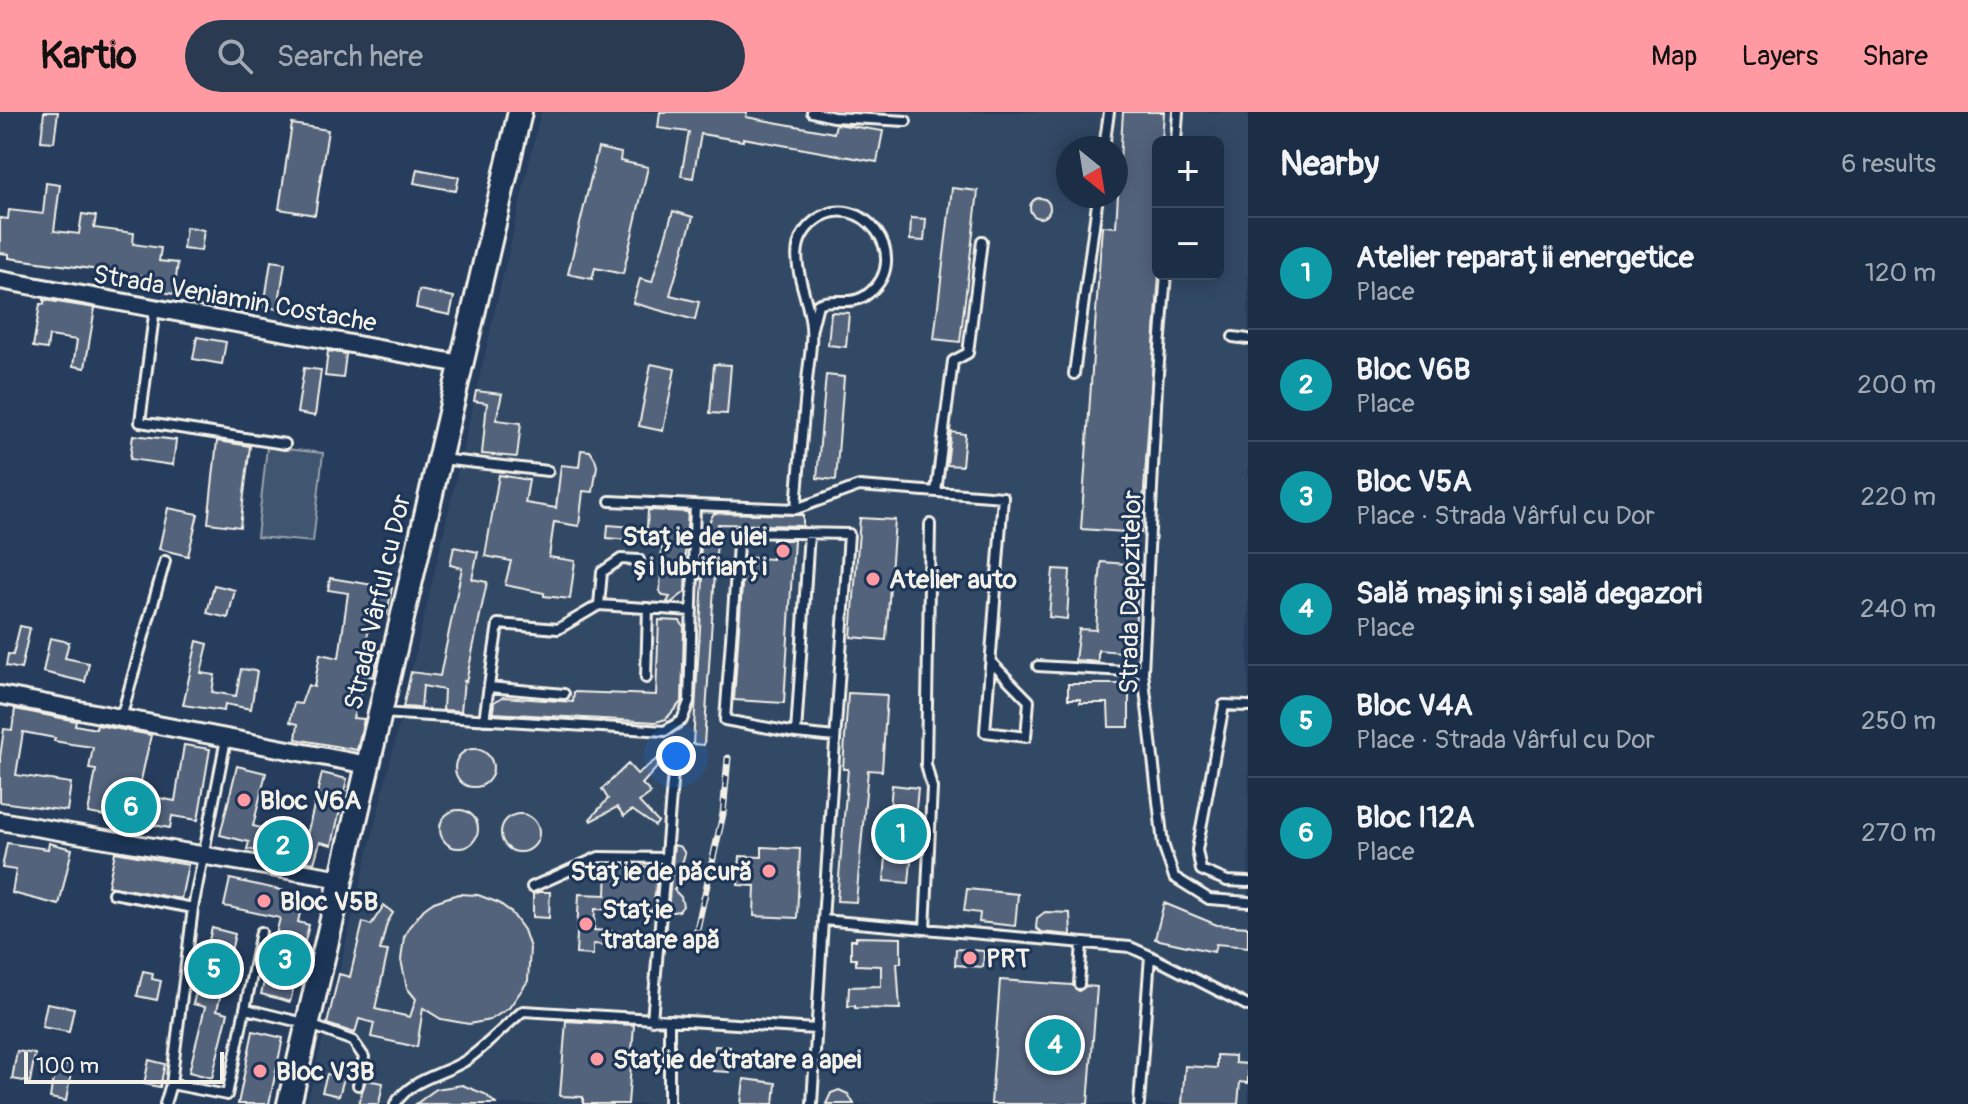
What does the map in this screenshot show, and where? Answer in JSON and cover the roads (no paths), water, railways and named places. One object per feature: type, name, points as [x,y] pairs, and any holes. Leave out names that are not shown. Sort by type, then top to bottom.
[{"type":"street","name":"Strada Vârful cu Dor","points":[[289,1104],[520,112]]},
{"type":"street","name":"Strada Veniamin Costache","points":[[0,280],[461,364]]},
{"type":"street","points":[[0,695],[368,765]]},
{"type":"street","points":[[0,821],[342,879]]},
{"type":"lane","points":[[812,112],[833,117],[906,121]]},
{"type":"lane","points":[[1106,136],[1109,112]]},
{"type":"lane","points":[[1176,136],[1178,112]]},
{"type":"lane","points":[[1074,374],[1096,208]]},
{"type":"lane","points":[[796,509],[812,328],[818,304],[826,300],[840,303],[855,301],[879,283],[885,270],[887,255],[884,241],[876,228],[864,218],[835,212],[808,226],[800,238],[796,253],[797,268],[803,282],[812,328]]},
{"type":"lane","points":[[936,492],[953,361],[968,353],[982,241]]},
{"type":"lane","name":"Strada Depozitelor","points":[[1166,280],[1157,386],[1143,672],[1163,844],[1174,877],[1209,899],[1248,902]]},
{"type":"lane","points":[[155,308],[140,422],[285,444]]},
{"type":"lane","points":[[1233,337],[1248,339]]},
{"type":"lane","points":[[439,458],[548,471]]},
{"type":"lane","points":[[610,501],[796,509],[859,486],[1003,497],[985,732],[1026,737],[1029,701],[991,662]]},
{"type":"lane","points":[[380,713],[665,731],[682,720],[689,702],[695,505]]},
{"type":"lane","points":[[925,929],[932,788],[926,764],[930,524]]},
{"type":"lane","points":[[812,1104],[849,534],[739,532],[725,720],[835,737]]},
{"type":"lane","points":[[796,733],[809,533]]},
{"type":"lane","points":[[599,605],[602,572],[621,559],[639,560]]},
{"type":"lane","points":[[121,718],[165,561]]},
{"type":"lane","points":[[484,720],[498,624],[558,629],[599,605],[692,611]]},
{"type":"lane","points":[[646,678],[648,608]]},
{"type":"lane","points":[[1038,666],[1143,672]]},
{"type":"lane","points":[[489,687],[564,694]]},
{"type":"lane","points":[[1248,706],[1224,705],[1197,850],[1201,870],[1227,881],[1248,882]]},
{"type":"lane","points":[[165,1104],[171,1084],[193,908],[226,739]]},
{"type":"lane","points":[[652,1020],[673,772]]},
{"type":"lane","points":[[532,887],[599,857],[666,858]]},
{"type":"lane","points":[[113,893],[193,908]]},
{"type":"lane","points":[[823,920],[1130,947],[1248,1006]]},
{"type":"lane","points":[[171,1084],[227,1095],[261,932]]},
{"type":"lane","points":[[1079,984],[1082,943]]},
{"type":"lane","points":[[1139,1104],[1150,956]]},
{"type":"lane","points":[[246,1009],[308,1024],[353,1041],[364,1057],[358,1085]]},
{"type":"lane","points":[[395,1104],[402,1093],[417,1082],[466,1060],[523,1011],[816,1029]]},
{"type":"lane","points":[[669,1021],[669,1104]]},
{"type":"railway","points":[[697,929],[723,814],[728,758]]},
{"type":"place","name":"Stație de ulei și lubrifianți","points":[[783,551]]},
{"type":"place","name":"Atelier auto","points":[[873,579]]},
{"type":"place","name":"Bloc V6A","points":[[244,800]]},
{"type":"place","name":"Bloc I12A","points":[[131,807]]},
{"type":"place","name":"Atelier reparații energetice","points":[[901,834]]},
{"type":"place","name":"Bloc V6B","points":[[283,846]]},
{"type":"place","name":"Stație de păcură","points":[[769,871]]},
{"type":"place","name":"Bloc V5B","points":[[264,901]]},
{"type":"place","name":"Stație tratare apă","points":[[586,924]]},
{"type":"place","name":"PRT","points":[[970,958]]},
{"type":"place","name":"Bloc V5A","points":[[285,960]]},
{"type":"place","name":"Bloc V4A","points":[[214,969]]},
{"type":"place","name":"Sală mașini și sală degazori","points":[[1055,1045]]},
{"type":"place","name":"Stație de tratare a apei","points":[[597,1059]]},
{"type":"place","name":"Bloc V3B","points":[[260,1071]]}]
